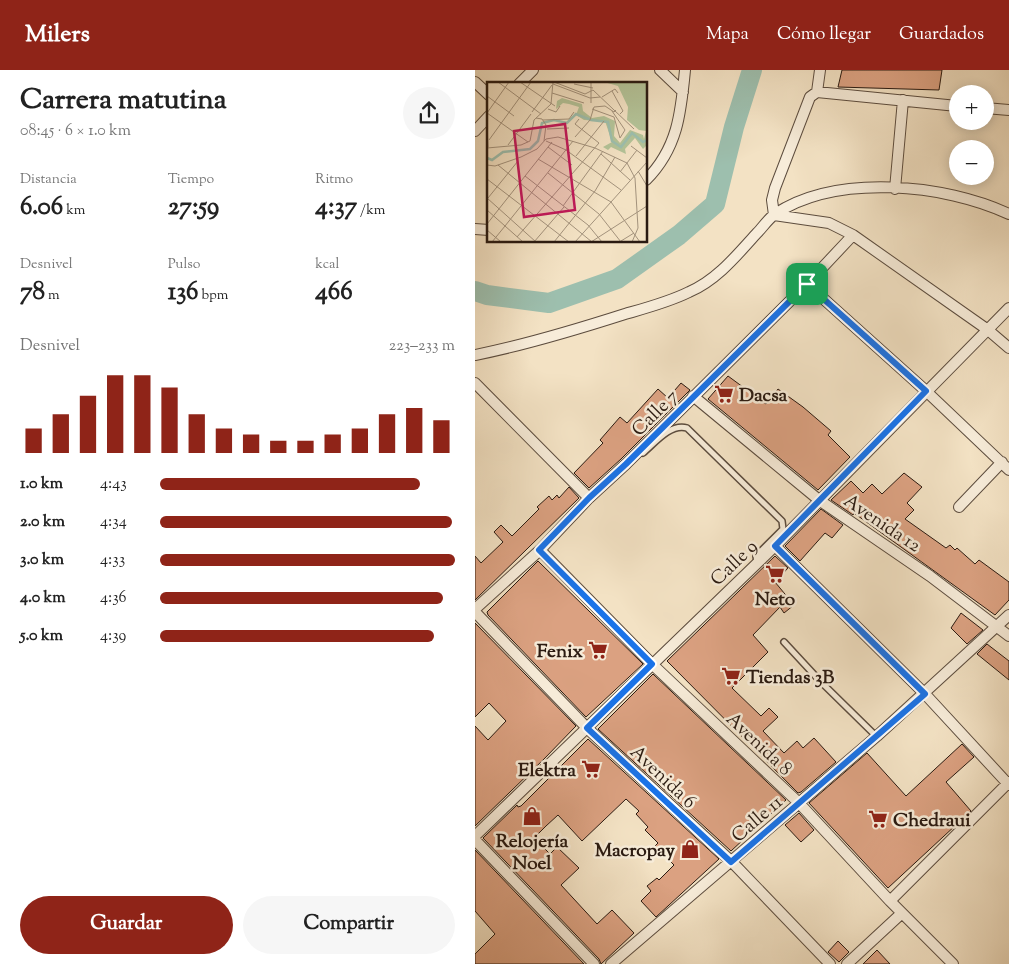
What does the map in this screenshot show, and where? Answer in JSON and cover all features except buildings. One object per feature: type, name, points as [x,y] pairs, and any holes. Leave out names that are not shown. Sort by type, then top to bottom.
[{"type":"street","points":[[521,82],[533,70]]},
{"type":"street","points":[[660,70],[683,92]]},
{"type":"street","points":[[647,179],[667,154],[677,129],[685,70]]},
{"type":"street","points":[[817,92],[820,70]]},
{"type":"street","points":[[475,82],[487,93]]},
{"type":"street","points":[[774,215],[772,200],[775,188],[810,97],[817,92],[949,105]]},
{"type":"street","points":[[895,188],[903,100]]},
{"type":"street","points":[[994,109],[1009,110]]},
{"type":"street","points":[[475,131],[487,118]]},
{"type":"street","points":[[475,356],[587,326],[690,292],[721,272],[774,215],[801,201],[825,192],[849,188],[895,188],[948,194],[1009,214]]},
{"type":"street","points":[[774,215],[829,223],[853,235],[988,330],[1009,348]]},
{"type":"street","name":"Calle 7","points":[[475,610],[626,464],[807,284],[853,235]]},
{"type":"street","points":[[807,284],[926,391],[1009,470]]},
{"type":"street","name":"Calle 9","points":[[475,836],[775,546],[1009,308]]},
{"type":"street","points":[[477,389],[589,498]]},
{"type":"street","name":"Avenida 12","points":[[693,396],[819,500],[930,576],[1009,636]]},
{"type":"street","points":[[959,508],[1002,462]]},
{"type":"street","points":[[775,546],[925,694],[1009,783],[890,901]]},
{"type":"street","name":"Avenida 8","points":[[539,550],[652,664],[799,804],[890,901],[953,964]]},
{"type":"street","name":"Avenida 6","points":[[475,610],[587,728],[731,862],[830,964]]},
{"type":"street","name":"Calle 11","points":[[611,964],[925,694],[1009,615]]},
{"type":"street","points":[[475,840],[595,964]]},
{"type":"street","points":[[847,964],[902,913]]},
{"type":"lane","points":[[626,464],[632,463],[669,431],[680,427],[687,428],[782,521],[783,529],[756,556],[757,563]]},
{"type":"lane","points":[[784,642],[821,682],[877,736]]},
{"type":"waterway","points":[[475,291],[487,295],[549,303],[617,279],[679,235],[715,204],[734,127],[752,70]]},
{"type":"place","name":"Dacsa","points":[[724,394]]},
{"type":"place","name":"Neto","points":[[775,574]]},
{"type":"place","name":"Fenix","points":[[598,650]]},
{"type":"place","name":"Tiendas 3B","points":[[731,676]]},
{"type":"place","name":"Elektra","points":[[591,769]]},
{"type":"place","name":"Relojería Noel","points":[[532,816]]},
{"type":"place","name":"Chedraui","points":[[878,819]]},
{"type":"place","name":"Macropay","points":[[690,849]]},
{"type":"route","points":[[807,284],[926,391],[775,546],[925,694],[731,862],[587,728],[652,664],[539,550],[589,498],[626,464],[807,284]]}]
